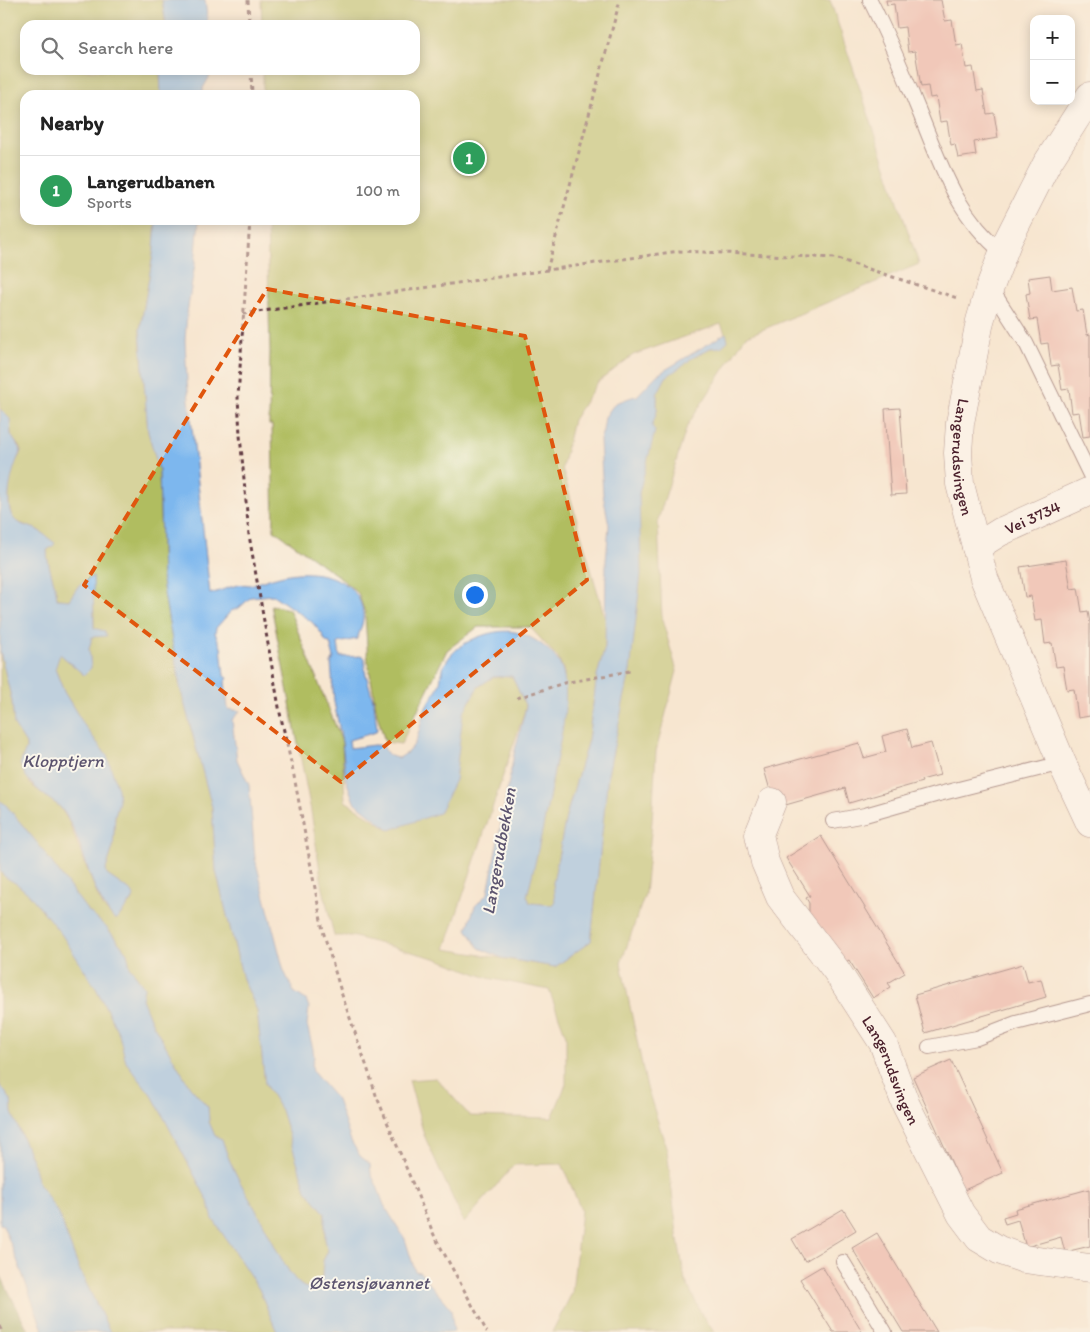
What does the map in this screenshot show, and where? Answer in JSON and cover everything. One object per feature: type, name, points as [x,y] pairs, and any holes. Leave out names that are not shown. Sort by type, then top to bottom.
[{"type":"street","name":"Langerudsvingen","points":[[1090,96],[1046,165],[1003,253],[980,321],[960,423],[958,453],[960,484],[984,578],[1062,763],[1090,824]]},
{"type":"street","name":"Vei 3734","points":[[976,548],[1000,532],[1090,491]]},
{"type":"street","name":"Langerudsvingen","points":[[772,802],[759,834],[765,862],[780,897],[836,970],[883,1043],[906,1105],[961,1214],[979,1238],[999,1250],[1024,1259],[1090,1268]]},
{"type":"lane","points":[[870,0],[916,103],[948,184],[971,220],[987,240],[1003,253]]},
{"type":"lane","points":[[987,297],[1026,343],[1090,475]]},
{"type":"lane","points":[[833,821],[865,815],[1062,763]]},
{"type":"lane","points":[[930,1047],[977,1038],[1016,1023],[1090,1004]]},
{"type":"lane","points":[[843,1262],[885,1332]]},
{"type":"path","points":[[248,0],[249,20]]},
{"type":"path","points":[[547,270],[620,0]]},
{"type":"path","points":[[252,75],[252,90]]},
{"type":"path","points":[[250,225],[238,397],[245,499],[280,713],[294,776],[323,931],[342,995],[376,1095],[434,1235],[487,1332]]},
{"type":"path","points":[[243,314],[679,251],[835,258],[987,297]]},
{"type":"path","points":[[517,698],[564,683],[630,670]]},
{"type":"path","points":[[0,1326],[3,1332]]},
{"type":"highlighted area","points":[[267,289],[525,336],[587,580],[341,782],[84,585]]},
{"type":"green space","points":[[0,0],[162,0],[165,20],[20,20],[20,75],[160,75],[161,90],[20,90],[20,225],[156,225],[154,249],[140,330],[148,432],[159,470],[162,581],[180,687],[212,807],[216,871],[243,979],[257,1010],[265,1084],[281,1110],[306,1190],[325,1213],[325,1239],[328,1251],[323,1261],[322,1279],[312,1288],[304,1287],[298,1282],[280,1256],[234,1170],[222,1139],[215,1136],[209,1122],[208,1107],[190,1087],[151,1021],[142,999],[144,987],[130,967],[127,953],[107,928],[86,909],[38,844],[5,804],[0,801],[0,651],[12,701],[14,725],[26,744],[23,757],[30,784],[60,807],[69,822],[98,897],[104,908],[114,919],[117,919],[133,900],[132,892],[107,875],[106,869],[113,847],[115,815],[119,801],[107,756],[84,725],[64,692],[55,668],[60,654],[84,675],[91,668],[89,649],[92,637],[104,631],[94,628],[93,576],[79,585],[69,600],[57,599],[48,563],[47,550],[54,543],[38,530],[15,521],[10,510],[9,487],[11,473],[21,450],[12,437],[7,417],[0,409]]},
{"type":"green space","points":[[261,0],[830,0],[919,264],[745,337],[687,426],[658,520],[662,619],[677,671],[656,751],[645,894],[621,963],[646,1084],[667,1150],[677,1234],[685,1280],[702,1315],[715,1332],[552,1332],[572,1293],[581,1210],[562,1164],[514,1165],[464,1223],[424,1135],[409,1080],[436,1078],[470,1116],[552,1118],[566,1084],[566,1036],[549,990],[488,978],[438,959],[351,936],[334,936],[322,884],[311,811],[271,605],[289,609],[342,742],[345,801],[390,830],[455,780],[462,713],[478,687],[493,677],[512,676],[526,707],[445,949],[555,967],[591,941],[608,774],[630,670],[639,493],[652,426],[657,411],[657,394],[666,377],[688,360],[710,348],[721,347],[728,340],[721,324],[633,355],[597,383],[573,420],[562,468],[607,625],[605,647],[597,676],[588,740],[566,817],[553,883],[556,901],[552,905],[530,903],[527,896],[548,803],[564,707],[564,671],[558,658],[530,627],[478,627],[447,650],[401,744],[385,742],[377,714],[368,662],[365,613],[358,593],[338,576],[274,530],[272,425],[269,425],[270,351],[267,225],[420,225],[420,90],[263,90],[263,75],[420,75],[420,20],[262,20]]},
{"type":"green space","points":[[0,871],[5,877],[29,894],[62,935],[96,988],[119,1034],[126,1062],[153,1097],[208,1201],[213,1219],[259,1289],[277,1332],[110,1332],[79,1269],[59,1215],[37,1180],[33,1163],[12,1113],[11,1100],[0,1085]]},
{"type":"green space","points":[[0,1274],[29,1332],[0,1332]]},
{"type":"water","points":[[162,0],[205,0],[207,20],[165,20]]},
{"type":"water","points":[[160,75],[210,75],[203,90],[161,90]]},
{"type":"water","points":[[156,225],[199,225],[185,340],[187,381],[210,594],[235,586],[250,585],[298,573],[319,574],[330,577],[348,586],[355,593],[363,613],[362,626],[357,639],[338,643],[340,657],[363,656],[365,658],[365,671],[374,703],[377,729],[376,732],[349,740],[350,748],[374,745],[383,746],[389,755],[396,758],[406,753],[415,743],[422,717],[439,685],[445,665],[453,653],[473,639],[490,633],[515,632],[537,641],[556,658],[563,672],[565,683],[564,719],[546,815],[527,896],[530,903],[552,905],[555,901],[553,883],[566,817],[588,740],[597,676],[605,647],[606,561],[609,525],[603,495],[600,440],[605,417],[615,403],[637,396],[657,375],[726,333],[728,341],[721,347],[710,348],[689,360],[666,377],[657,394],[657,411],[652,426],[655,431],[639,493],[641,574],[630,671],[608,774],[591,941],[555,967],[502,958],[479,948],[467,929],[475,906],[488,893],[514,754],[526,707],[512,676],[493,677],[478,687],[463,713],[455,780],[439,813],[390,830],[354,802],[346,780],[342,742],[334,702],[331,663],[334,658],[330,643],[326,642],[312,622],[273,595],[251,597],[239,608],[231,611],[216,628],[215,633],[221,647],[224,676],[228,678],[225,682],[228,709],[240,711],[232,720],[237,760],[249,785],[255,859],[284,971],[294,992],[306,1000],[309,1007],[307,1025],[313,1049],[313,1072],[337,1100],[351,1141],[360,1156],[370,1164],[371,1174],[384,1205],[405,1239],[415,1271],[420,1272],[451,1309],[454,1332],[277,1332],[259,1289],[213,1219],[208,1201],[153,1097],[126,1062],[119,1034],[96,988],[62,935],[29,894],[5,877],[0,871],[0,801],[5,804],[38,844],[86,909],[107,928],[127,953],[130,967],[144,987],[142,999],[151,1021],[190,1087],[208,1107],[209,1122],[215,1136],[222,1139],[234,1170],[280,1256],[298,1282],[305,1287],[312,1288],[316,1281],[322,1279],[323,1261],[328,1251],[325,1239],[325,1213],[306,1190],[281,1110],[265,1084],[257,1010],[243,979],[216,871],[212,807],[180,687],[162,581],[159,470],[148,432],[140,330],[154,249]]},
{"type":"water","name":"Klopptjern","points":[[0,409],[10,419],[11,435],[21,451],[10,485],[9,504],[11,513],[16,521],[36,529],[55,543],[47,550],[48,563],[57,599],[69,600],[79,585],[93,576],[94,628],[104,631],[107,636],[92,637],[89,649],[91,668],[84,675],[60,654],[55,669],[64,692],[84,725],[107,756],[118,789],[119,801],[115,815],[113,847],[106,869],[107,875],[132,892],[134,896],[117,919],[114,919],[97,893],[69,821],[60,807],[32,784],[20,764],[26,744],[14,725],[12,701],[0,651]]},
{"type":"water","points":[[0,1085],[11,1100],[12,1113],[33,1163],[37,1180],[59,1215],[79,1269],[110,1332],[44,1332],[3,1225],[0,1224]]},
{"type":"building","points":[[886,0],[941,0],[945,21],[952,20],[956,45],[962,44],[966,68],[973,67],[977,91],[983,90],[987,114],[994,113],[998,138],[974,142],[976,155],[958,158],[955,144],[951,145],[947,121],[940,122],[936,97],[930,98],[928,86],[921,87],[915,51],[908,52],[905,27],[897,28],[894,4],[887,5]]},
{"type":"building","points":[[1050,275],[1052,290],[1072,287],[1076,311],[1083,310],[1087,335],[1090,334],[1090,436],[1083,437],[1079,412],[1072,413],[1069,389],[1062,390],[1058,365],[1051,366],[1048,343],[1041,344],[1037,319],[1030,320],[1026,294],[1030,293],[1028,278]]},
{"type":"building","points":[[900,408],[906,494],[891,495],[885,409]]},
{"type":"building","points":[[1066,560],[1071,589],[1078,588],[1082,612],[1088,611],[1090,623],[1090,716],[1078,718],[1074,689],[1067,690],[1063,666],[1056,667],[1052,643],[1045,644],[1042,620],[1035,621],[1031,596],[1025,597],[1020,567]]},
{"type":"building","points":[[907,729],[912,748],[931,743],[940,775],[849,803],[845,788],[775,808],[764,769],[859,743],[864,758],[886,752],[882,736]]},
{"type":"building","points":[[821,836],[905,973],[888,983],[891,987],[873,998],[849,960],[836,968],[809,922],[809,903],[806,898],[810,896],[786,858]]},
{"type":"building","points":[[1023,964],[1028,982],[1041,979],[1046,997],[925,1033],[915,995]]},
{"type":"building","points":[[951,1060],[1003,1173],[964,1190],[913,1077]]},
{"type":"building","points":[[1089,1189],[1090,1246],[1065,1252],[1061,1237],[1026,1247],[1018,1220],[1005,1224],[1003,1217],[1016,1213],[1015,1209]]},
{"type":"building","points":[[843,1209],[856,1230],[805,1261],[792,1239]]},
{"type":"building","points":[[877,1233],[937,1332],[903,1332],[852,1248]]},
{"type":"building","points":[[822,1266],[862,1332],[833,1332],[800,1279]]},
{"type":"place","name":"Langerudbanen","points":[[469,158]]},
{"type":"water label","name":"Langerudbekken","points":[[499,851]]},
{"type":"water label","name":"Østensjøvannet","points":[[369,1283]]}]
